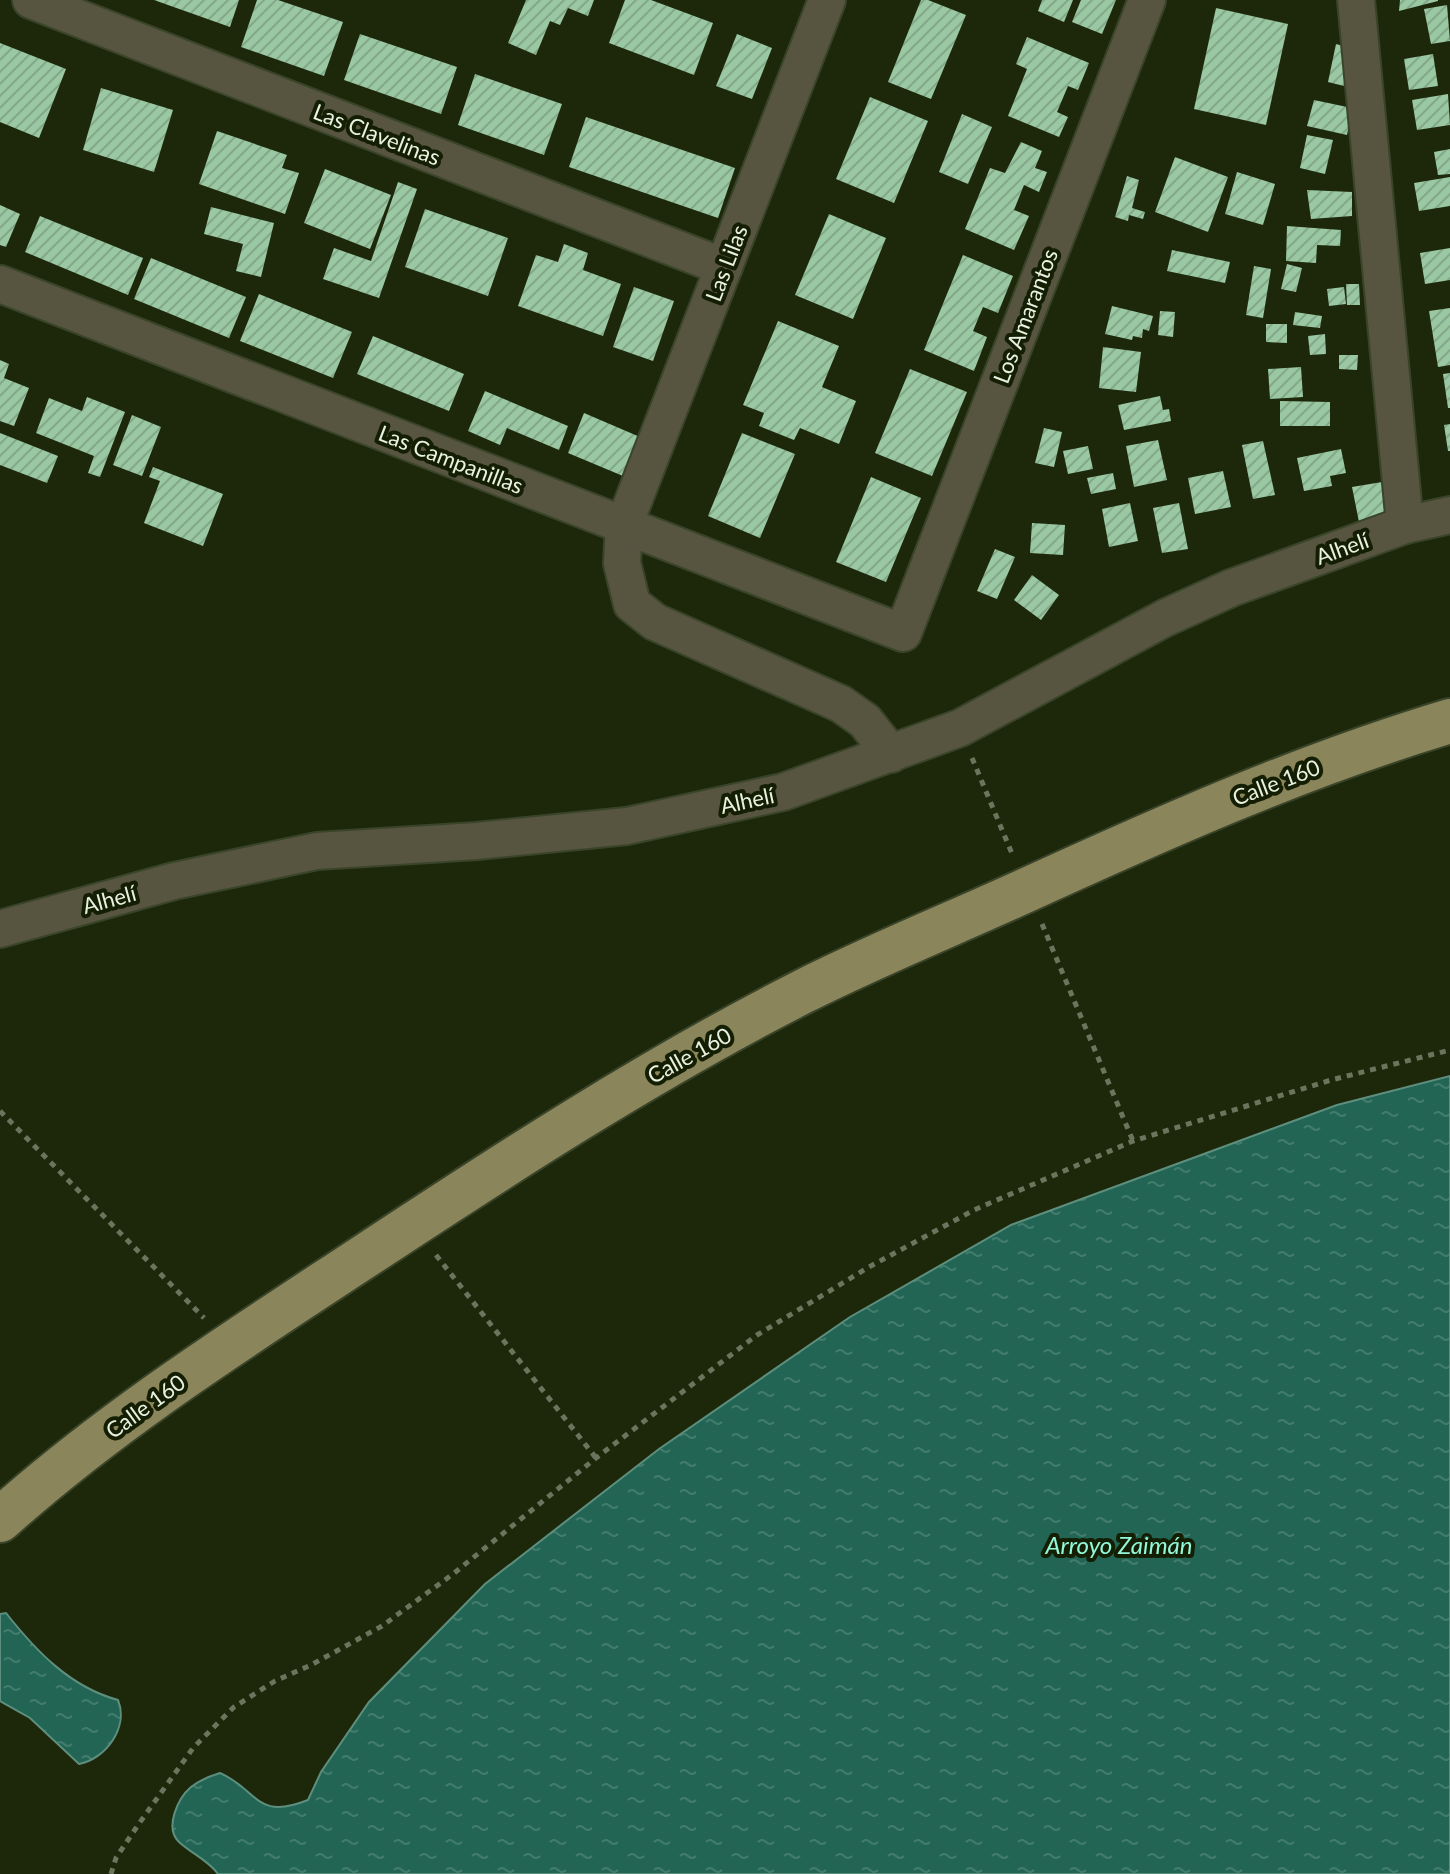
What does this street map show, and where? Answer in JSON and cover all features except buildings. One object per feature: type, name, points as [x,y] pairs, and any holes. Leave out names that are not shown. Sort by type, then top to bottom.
[{"type":"main road","name":"Calle 160","points":[[0,1520],[48,1477],[230,1345],[412,1225],[626,1090],[803,991],[1188,816],[1363,747],[1450,721]]},
{"type":"street","name":"Las Clavelinas","points":[[31,0],[724,267]]},
{"type":"street","name":"Los Amarantos","points":[[903,633],[1147,0]]},
{"type":"street","points":[[1356,0],[1405,525]]},
{"type":"street","name":"Las Lilas","points":[[817,3],[724,267],[624,525],[622,563],[632,604],[655,622],[841,704],[865,721],[891,754]]},
{"type":"street","name":"Las Campanillas","points":[[0,284],[903,633]]},
{"type":"street","name":"Alhelí","points":[[0,929],[174,881],[317,851],[477,841],[627,826],[783,792],[960,728],[1165,618],[1231,588],[1405,525],[1450,515]]},
{"type":"path","points":[[960,728],[1133,1141]]},
{"type":"path","points":[[111,1874],[123,1847],[193,1748],[234,1707],[275,1681],[382,1626],[453,1574],[596,1458],[757,1335],[869,1267],[974,1210],[1133,1141],[1331,1080],[1450,1050]]},
{"type":"path","points":[[0,1111],[230,1345]]},
{"type":"path","points":[[412,1225],[596,1458]]},
{"type":"water","name":"Arroyo Zaimán","points":[[1450,1076],[1450,1874],[218,1874],[175,1836],[174,1813],[186,1792],[205,1778],[220,1773],[267,1805],[291,1806],[308,1800],[321,1772],[369,1702],[485,1584],[659,1449],[850,1317],[1011,1225],[1337,1105]]},
{"type":"water","points":[[6,1613],[29,1641],[69,1677],[118,1700],[121,1710],[118,1731],[98,1756],[79,1764],[30,1718],[0,1701],[0,1614]]}]
